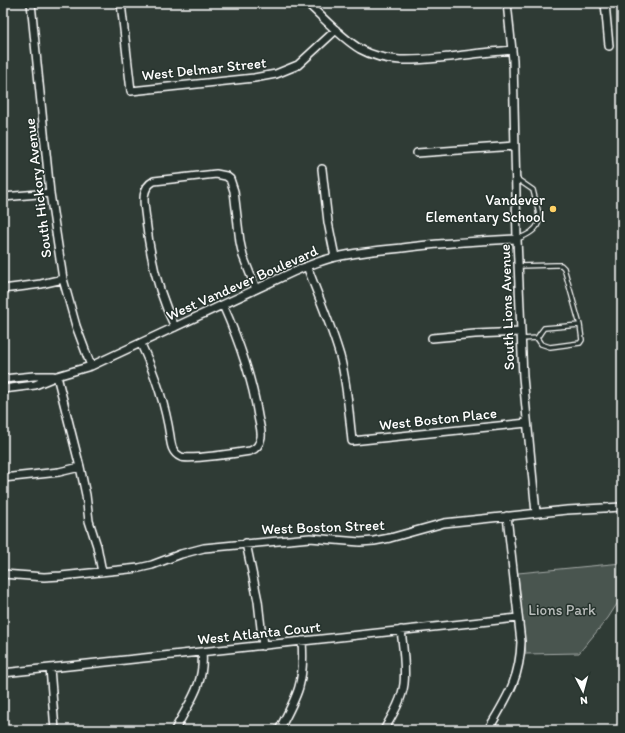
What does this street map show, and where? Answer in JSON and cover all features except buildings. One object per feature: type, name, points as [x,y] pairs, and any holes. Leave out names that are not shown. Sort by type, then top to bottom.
[{"type":"street","name":"South Hickory Avenue","points":[[31,3],[50,193],[63,279],[76,326],[91,366]]},
{"type":"street","name":"West Delmar Street","points":[[121,3],[131,91],[254,78],[276,74],[298,65],[336,30]]},
{"type":"street","points":[[307,3],[348,41],[375,56],[388,60],[417,60],[512,50]]},
{"type":"street","name":"South Lions Avenue","points":[[506,3],[512,50],[520,332],[536,513]]},
{"type":"street","points":[[605,3],[609,46]]},
{"type":"street","points":[[418,153],[515,146]]},
{"type":"street","points":[[322,169],[328,222],[335,257]]},
{"type":"street","points":[[175,327],[157,283],[149,251],[144,192],[149,184],[161,180],[208,175],[222,175],[230,179],[234,191],[240,242],[248,271],[256,289]]},
{"type":"street","points":[[3,198],[50,193]]},
{"type":"street","name":"West Vandever Boulevard","points":[[3,389],[35,385],[57,376],[91,366],[307,266],[335,257],[375,250],[462,241],[517,240]]},
{"type":"street","name":"West Boston Place","points":[[307,266],[334,336],[340,357],[348,400],[352,441],[527,423]]},
{"type":"street","points":[[3,288],[41,284],[63,279]]},
{"type":"street","points":[[141,344],[159,387],[168,421],[171,446],[176,454],[190,458],[254,450],[258,444],[261,433],[253,389],[241,349],[223,305]]},
{"type":"street","points":[[432,338],[520,332]]},
{"type":"street","name":"West Vandever Boulevard","points":[[3,379],[34,376],[57,376]]},
{"type":"street","points":[[57,376],[80,467],[86,495],[89,521],[97,546],[102,572]]},
{"type":"street","points":[[3,478],[59,472],[80,467]]},
{"type":"street","name":"West Boston Street","points":[[3,574],[44,577],[102,572],[152,565],[181,554],[204,548],[310,538],[360,542],[374,541],[444,523],[567,510],[622,507]]},
{"type":"street","points":[[488,730],[510,691],[520,657],[521,642],[507,516]]},
{"type":"street","points":[[246,544],[258,601],[263,646]]},
{"type":"street","name":"West Atlanta Court","points":[[3,673],[518,618]]},
{"type":"street","points":[[384,730],[400,699],[404,685],[405,666],[401,630]]},
{"type":"street","points":[[279,730],[292,706],[300,686],[303,674],[302,641]]},
{"type":"street","points":[[176,730],[199,687],[203,664],[202,652]]},
{"type":"street","points":[[50,668],[55,730]]},
{"type":"lane","points":[[516,178],[533,190],[540,220],[538,226],[528,236],[517,240]]},
{"type":"lane","points":[[518,266],[556,265],[564,268],[580,325],[582,340],[580,343],[545,346],[541,344],[537,338]]},
{"type":"lane","points":[[537,338],[544,328],[580,325]]},
{"type":"lane","points":[[521,339],[537,338]]},
{"type":"green space","name":"Lions Park","points":[[622,563],[622,596],[608,618],[579,653],[526,654],[518,573]]},
{"type":"place","name":"Vandever Elementary School","points":[[553,209]]}]
